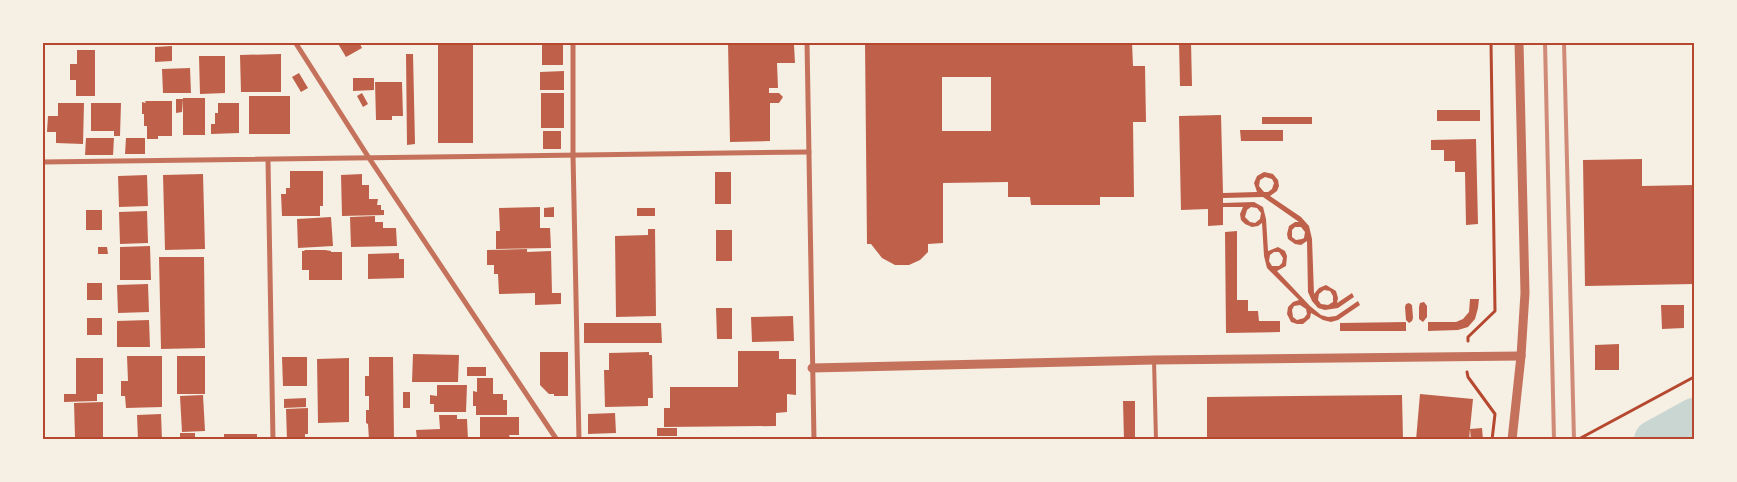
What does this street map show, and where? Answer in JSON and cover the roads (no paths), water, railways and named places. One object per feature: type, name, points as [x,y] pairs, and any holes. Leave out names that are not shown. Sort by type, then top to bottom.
[{"type":"street","points":[[294,42],[557,440]]},
{"type":"street","points":[[572,42],[579,440]]},
{"type":"street","points":[[807,42],[814,440]]},
{"type":"street","points":[[1512,440],[1521,356],[1525,293],[1518,42]]},
{"type":"street","points":[[42,162],[809,152]]},
{"type":"street","points":[[268,160],[273,440]]},
{"type":"street","points":[[812,368],[1154,360],[1521,356]]},
{"type":"lane","points":[[1154,360],[1156,440]]},
{"type":"waterway","points":[[1654,440],[1694,418]]},
{"type":"railway","points":[[1545,42],[1554,440]]},
{"type":"railway","points":[[1564,42],[1574,440]]}]
